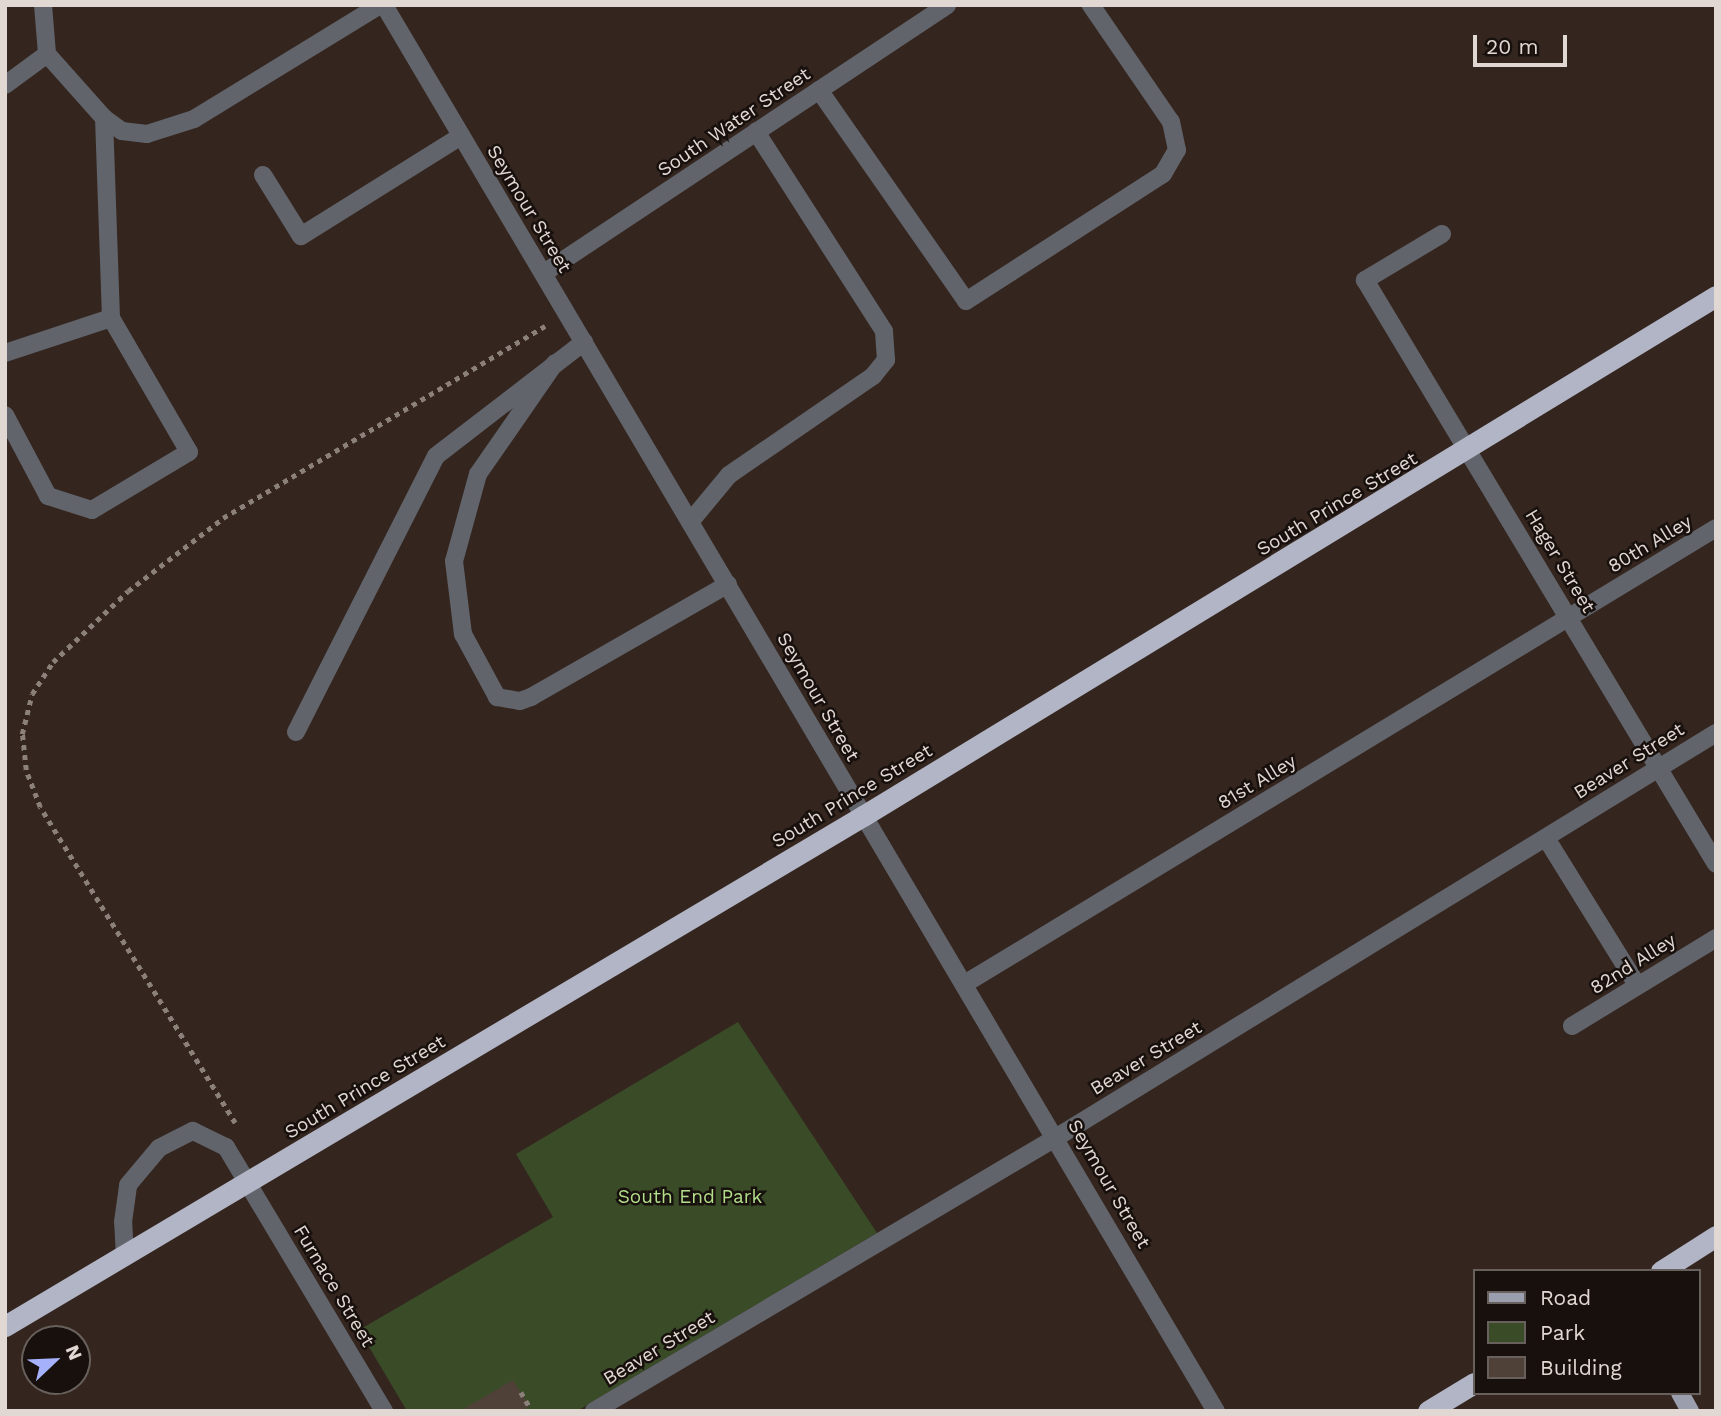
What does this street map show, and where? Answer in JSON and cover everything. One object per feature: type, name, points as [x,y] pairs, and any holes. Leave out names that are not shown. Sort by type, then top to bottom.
[{"type":"highway","name":"South Prince Street","points":[[5,1326],[863,816],[1716,296]]},
{"type":"highway","points":[[1664,1269],[1716,1236]]},
{"type":"highway","points":[[1428,1411],[1472,1384]]},
{"type":"main road","points":[[1681,1395],[1690,1411]]},
{"type":"street","points":[[43,5],[47,54],[104,118],[122,131],[147,134],[194,119],[382,5]]},
{"type":"street","name":"Seymour Street","points":[[382,5],[544,273],[863,816],[966,983],[1216,1411]]},
{"type":"street","name":"South Water Street","points":[[544,273],[947,5]]},
{"type":"street","points":[[819,90],[966,301],[1163,174],[1177,150],[1171,122],[1091,5]]},
{"type":"street","points":[[5,85],[47,54]]},
{"type":"street","points":[[5,415],[48,496],[92,510],[189,452],[111,318],[104,118]]},
{"type":"street","points":[[690,522],[729,475],[873,376],[886,360],[884,331],[756,132]]},
{"type":"street","points":[[263,175],[301,236],[461,136]]},
{"type":"street","name":"Hager Street","points":[[1442,234],[1366,280],[1716,864]]},
{"type":"street","points":[[5,354],[111,318]]},
{"type":"street","points":[[296,732],[436,456],[584,342]]},
{"type":"street","points":[[555,363],[478,474],[454,561],[463,634],[497,697],[520,701],[531,697],[728,584]]},
{"type":"street","name":"80th Alley","points":[[1569,617],[1716,528]]},
{"type":"street","name":"81st Alley","points":[[966,983],[1569,617]]},
{"type":"street","name":"Beaver Street","points":[[594,1411],[1057,1137],[1716,733]]},
{"type":"street","points":[[1546,838],[1637,985]]},
{"type":"street","name":"82nd Alley","points":[[1573,1026],[1716,938]]},
{"type":"street","name":"Furnace Street","points":[[125,1257],[122,1222],[128,1185],[159,1148],[193,1131],[226,1147],[384,1411]]},
{"type":"path","points":[[237,1136],[235,1124],[40,807],[26,770],[22,734],[32,694],[52,662],[128,590],[223,518],[567,313]]},
{"type":"path","points":[[521,1392],[532,1411]]},
{"type":"green space","name":"South End Park","points":[[738,1022],[877,1233],[577,1411],[407,1411],[359,1330],[553,1217],[516,1154]]},
{"type":"building","points":[[513,1380],[529,1406],[522,1411],[460,1411]]}]
